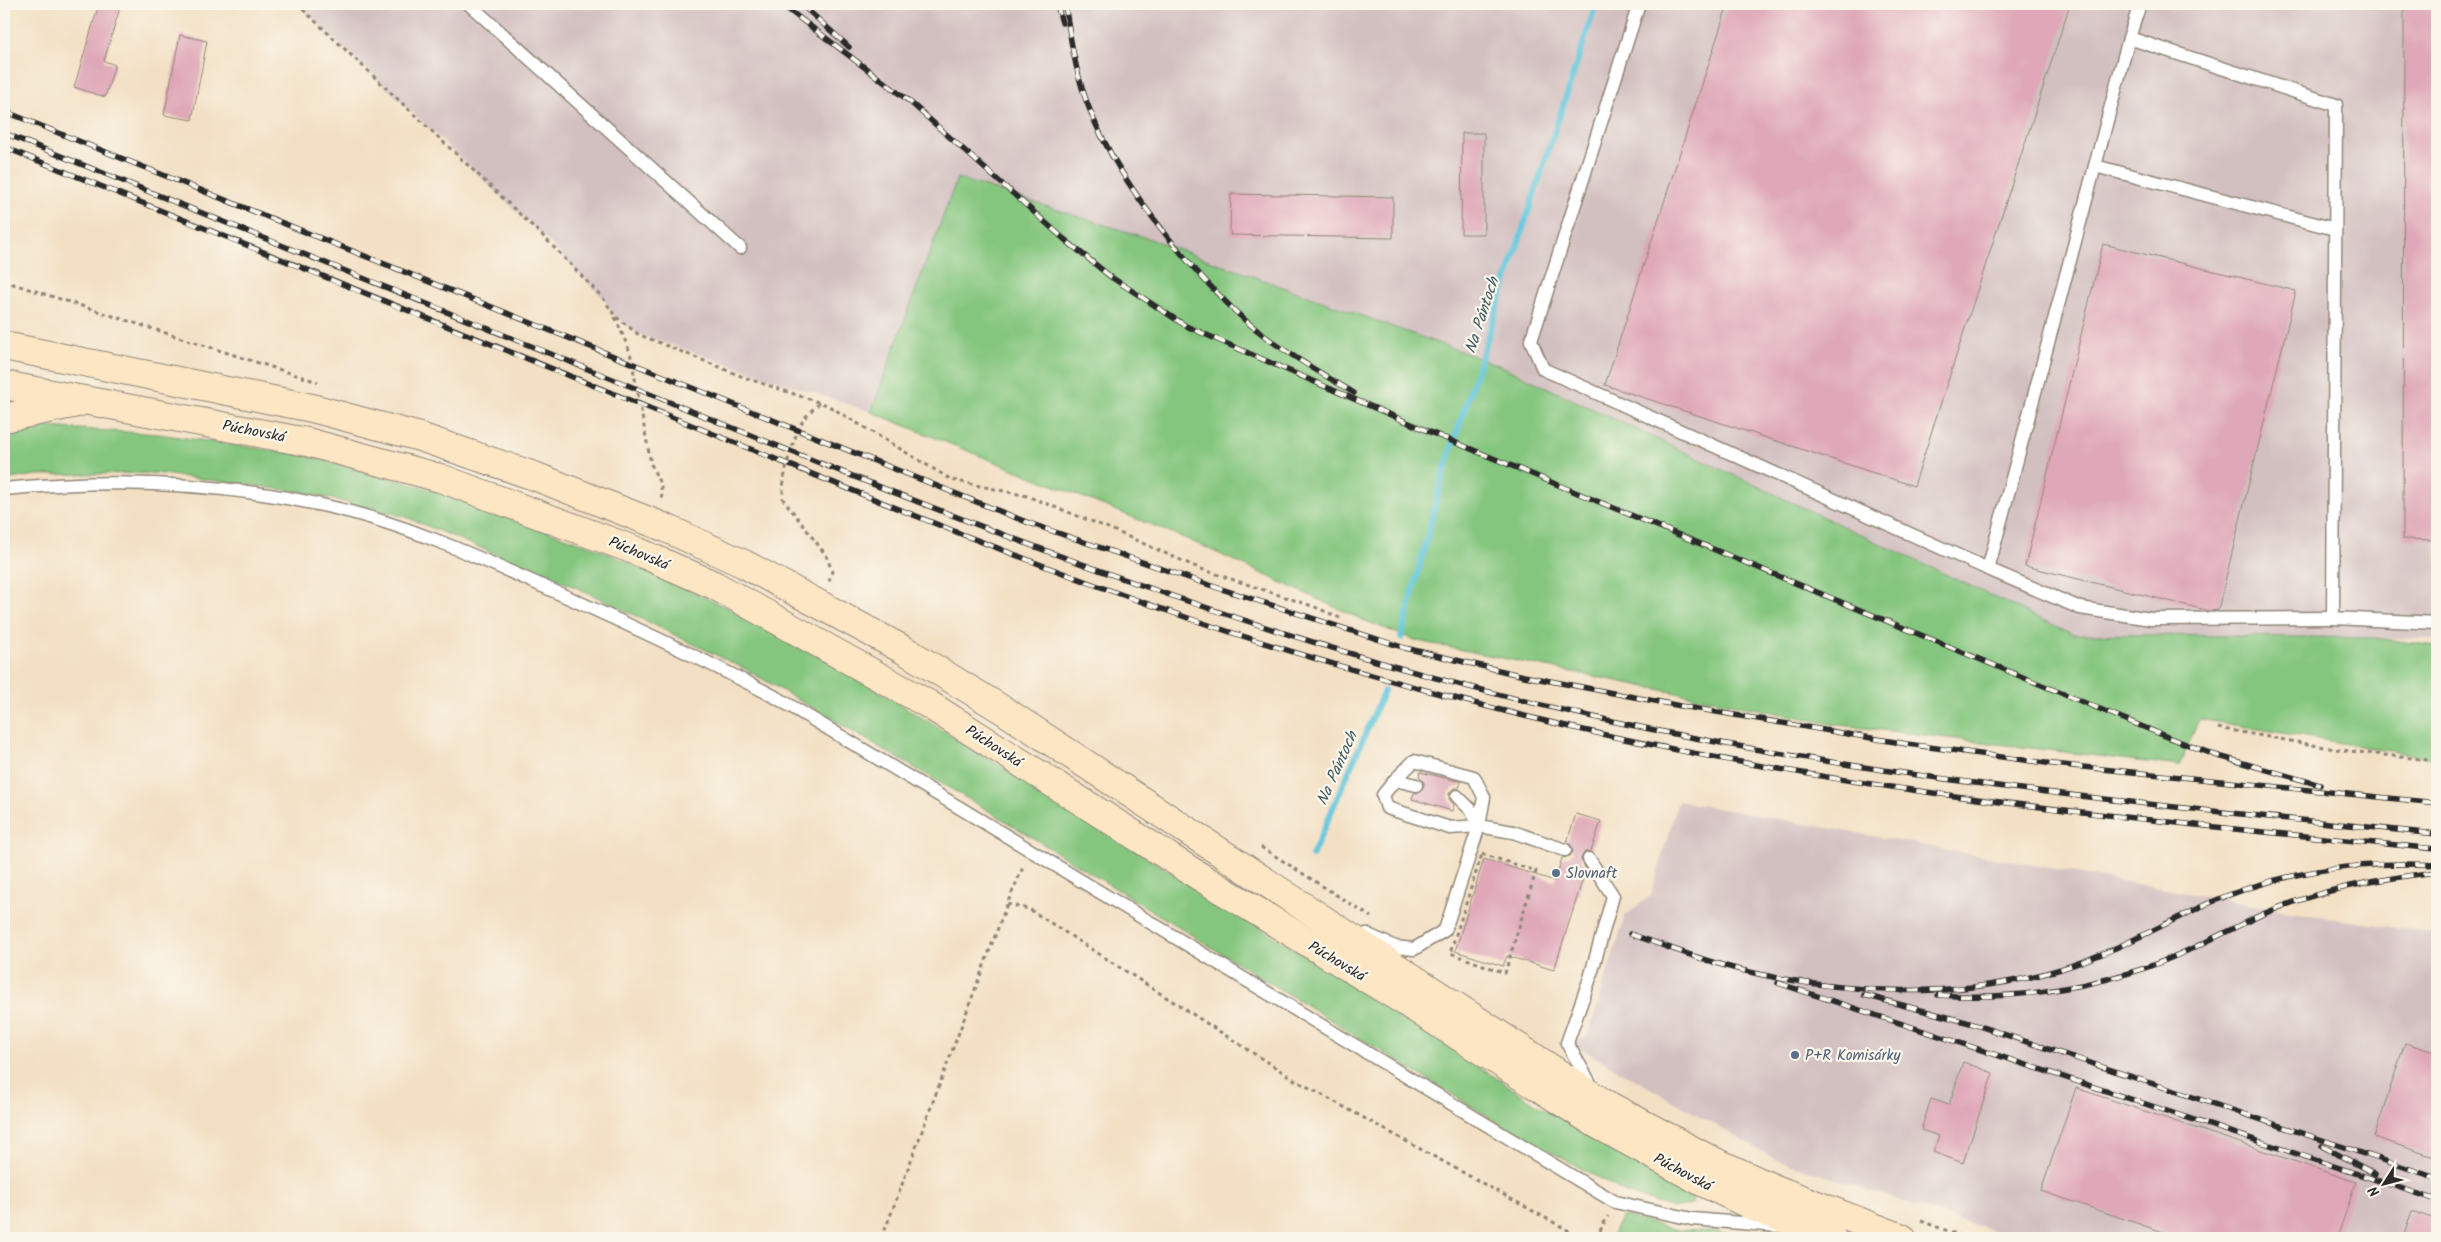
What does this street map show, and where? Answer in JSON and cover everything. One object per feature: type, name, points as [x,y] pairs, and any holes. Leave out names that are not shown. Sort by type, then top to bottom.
[{"type":"main road","name":"Púchovská","points":[[4,346],[312,408],[420,437],[537,477],[666,528],[744,564],[826,606],[1003,710],[1602,1102],[1707,1158],[1773,1188],[1902,1238]]},
{"type":"main road","name":"Púchovská","points":[[4,385],[93,400],[307,442],[440,478],[634,550],[714,586],[928,704],[1199,876],[1398,998],[1595,1124],[1704,1184],[1832,1238]]},
{"type":"main road","points":[[4,418],[93,400]]},
{"type":"main road","points":[[307,442],[312,408]]},
{"type":"lane","points":[[469,4],[740,248]]},
{"type":"lane","points":[[1639,4],[1531,341],[1543,369],[1988,569],[2080,608],[2151,619],[2333,618],[2437,623]]},
{"type":"lane","points":[[1988,569],[2129,38],[2140,4]]},
{"type":"lane","points":[[2129,38],[2336,105],[2333,618]]},
{"type":"lane","points":[[2095,166],[2335,229]]},
{"type":"lane","points":[[4,489],[45,485],[130,483],[212,486],[327,506],[386,522],[503,568],[694,654],[778,698],[1615,1202],[1692,1220],[1803,1227]]},
{"type":"lane","points":[[1252,872],[1364,934],[1395,947],[1414,948],[1445,930],[1479,826],[1484,797],[1474,777],[1414,761],[1395,780],[1384,795],[1387,808],[1450,828],[1479,826],[1513,832],[1564,850]]},
{"type":"lane","points":[[1395,780],[1416,785]]},
{"type":"lane","points":[[1457,796],[1471,810],[1479,826]]},
{"type":"lane","points":[[1589,859],[1613,896],[1590,978],[1567,1043],[1581,1071],[1602,1102]]},
{"type":"path","points":[[297,4],[543,236],[603,298],[615,316],[630,352],[651,464],[661,486],[662,501]]},
{"type":"path","points":[[4,280],[257,362]]},
{"type":"path","points":[[615,316],[638,334],[746,378],[827,405],[952,480],[1027,496],[1106,526],[1201,569],[1315,607],[1340,618]]},
{"type":"path","points":[[819,403],[802,422],[794,442],[783,499],[826,555],[832,571],[829,583]]},
{"type":"path","points":[[2218,728],[2341,750],[2437,762]]},
{"type":"path","points":[[882,1238],[1007,904],[1030,850]]},
{"type":"path","points":[[1482,854],[1536,871],[1505,973],[1450,953],[1482,854]]},
{"type":"path","points":[[1007,904],[1029,909],[1295,1080],[1582,1238]]},
{"type":"path","points":[[1596,1238],[1615,1202]]},
{"type":"shaded area","points":[[297,4],[2437,4],[2437,639],[2074,634],[1501,366],[1153,240],[957,178],[871,412],[638,334],[615,316],[603,298],[543,236]]},
{"type":"shaded area","points":[[1678,801],[2297,913],[2437,934],[2437,1238],[2014,1238],[1777,1160],[1574,1045],[1588,1035],[1625,916],[1651,895]]},
{"type":"green space","points":[[957,178],[1153,240],[1501,366],[2073,634],[2376,638],[2437,646],[2437,759],[2199,719],[2180,766],[1832,724],[1417,641],[1363,620],[1189,540],[871,412]]},
{"type":"green space","points":[[30,426],[158,434],[304,455],[426,488],[596,548],[746,616],[860,679],[1390,1008],[1548,1112],[1688,1190],[1693,1196],[1692,1204],[1673,1208],[1626,1193],[1502,1125],[994,814],[747,670],[580,589],[403,516],[303,492],[155,473],[36,475],[4,480],[4,429]]},
{"type":"green space","points":[[1622,1216],[1678,1230],[1734,1233],[1762,1238],[1611,1238]]},
{"type":"building","points":[[99,4],[121,4],[104,61],[115,65],[105,97],[74,87]]},
{"type":"building","points":[[1728,4],[2070,4],[1914,486],[1605,385]]},
{"type":"building","points":[[2404,4],[2437,4],[2437,540],[2403,539]]},
{"type":"building","points":[[180,35],[207,41],[192,120],[164,115]]},
{"type":"building","points":[[1462,133],[1484,133],[1484,234],[1461,234]]},
{"type":"building","points":[[1231,194],[1393,197],[1393,238],[1230,235]]},
{"type":"building","points":[[2103,244],[2296,291],[2218,610],[2210,611],[2025,566]]},
{"type":"building","points":[[1420,772],[1461,782],[1459,788],[1454,788],[1449,793],[1449,799],[1454,805],[1452,811],[1412,799],[1414,793],[1419,793],[1424,787],[1424,782],[1419,777]]},
{"type":"building","points":[[1576,814],[1601,821],[1591,851],[1585,852],[1582,856],[1581,860],[1586,869],[1554,970],[1507,956],[1503,966],[1455,951],[1484,859],[1555,881],[1562,858],[1570,856],[1573,852],[1571,845],[1567,842]]},
{"type":"building","points":[[2405,1043],[2437,1053],[2437,1158],[2374,1137]]},
{"type":"building","points":[[1963,1062],[1993,1073],[1963,1163],[1933,1152],[1939,1136],[1921,1130],[1931,1099],[1949,1105]]},
{"type":"building","points":[[2076,1088],[2356,1182],[2337,1238],[2181,1238],[2041,1191]]},
{"type":"building","points":[[2412,1211],[2437,1220],[2437,1238],[2403,1238]]},
{"type":"waterway","name":"Na Pántoch","points":[[1401,638],[1443,475],[1596,4]]},
{"type":"waterway","name":"Na Pántoch","points":[[1312,856],[1384,691]]},
{"type":"railway","points":[[781,4],[909,101],[1064,239],[1111,277],[1186,326],[1430,432],[2170,738],[2215,755],[2320,785]]},
{"type":"railway","points":[[801,4],[849,47]]},
{"type":"railway","points":[[1057,4],[1062,23]]},
{"type":"railway","points":[[1065,4],[1076,64],[1086,100],[1113,157],[1130,186],[1150,213],[1192,266],[1249,324],[1293,356],[1354,393]]},
{"type":"railway","points":[[4,111],[1029,523],[1215,587],[1405,648],[1524,676],[1681,706],[1907,744],[2053,764],[2437,803]]},
{"type":"railway","points":[[4,133],[759,439],[964,520],[1172,596],[1382,663],[1489,692],[1606,720],[1842,764],[2079,796],[2437,834]]},
{"type":"railway","points":[[4,147],[1013,554],[1194,620],[1340,666],[1489,707],[1606,735],[1723,759],[1841,779],[2079,812],[2437,849]]},
{"type":"railway","points":[[1630,934],[1713,962],[1780,978],[1820,985],[1861,989],[1942,990],[2022,979],[2080,963],[2207,904],[2234,893],[2291,876],[2378,864],[2437,865]]},
{"type":"railway","points":[[1938,995],[2013,995],[2063,989],[2112,978],[2168,959],[2282,906],[2347,887],[2437,872]]},
{"type":"railway","points":[[1778,983],[2437,1200]]},
{"type":"railway","points":[[1864,995],[1970,1023],[2437,1178]]},
{"type":"railway","points":[[2322,1146],[2375,1174]]},
{"type":"place","name":"Slovnaft","points":[[1556,873]]},
{"type":"place","name":"P+R Komisárky","points":[[1795,1055]]}]
